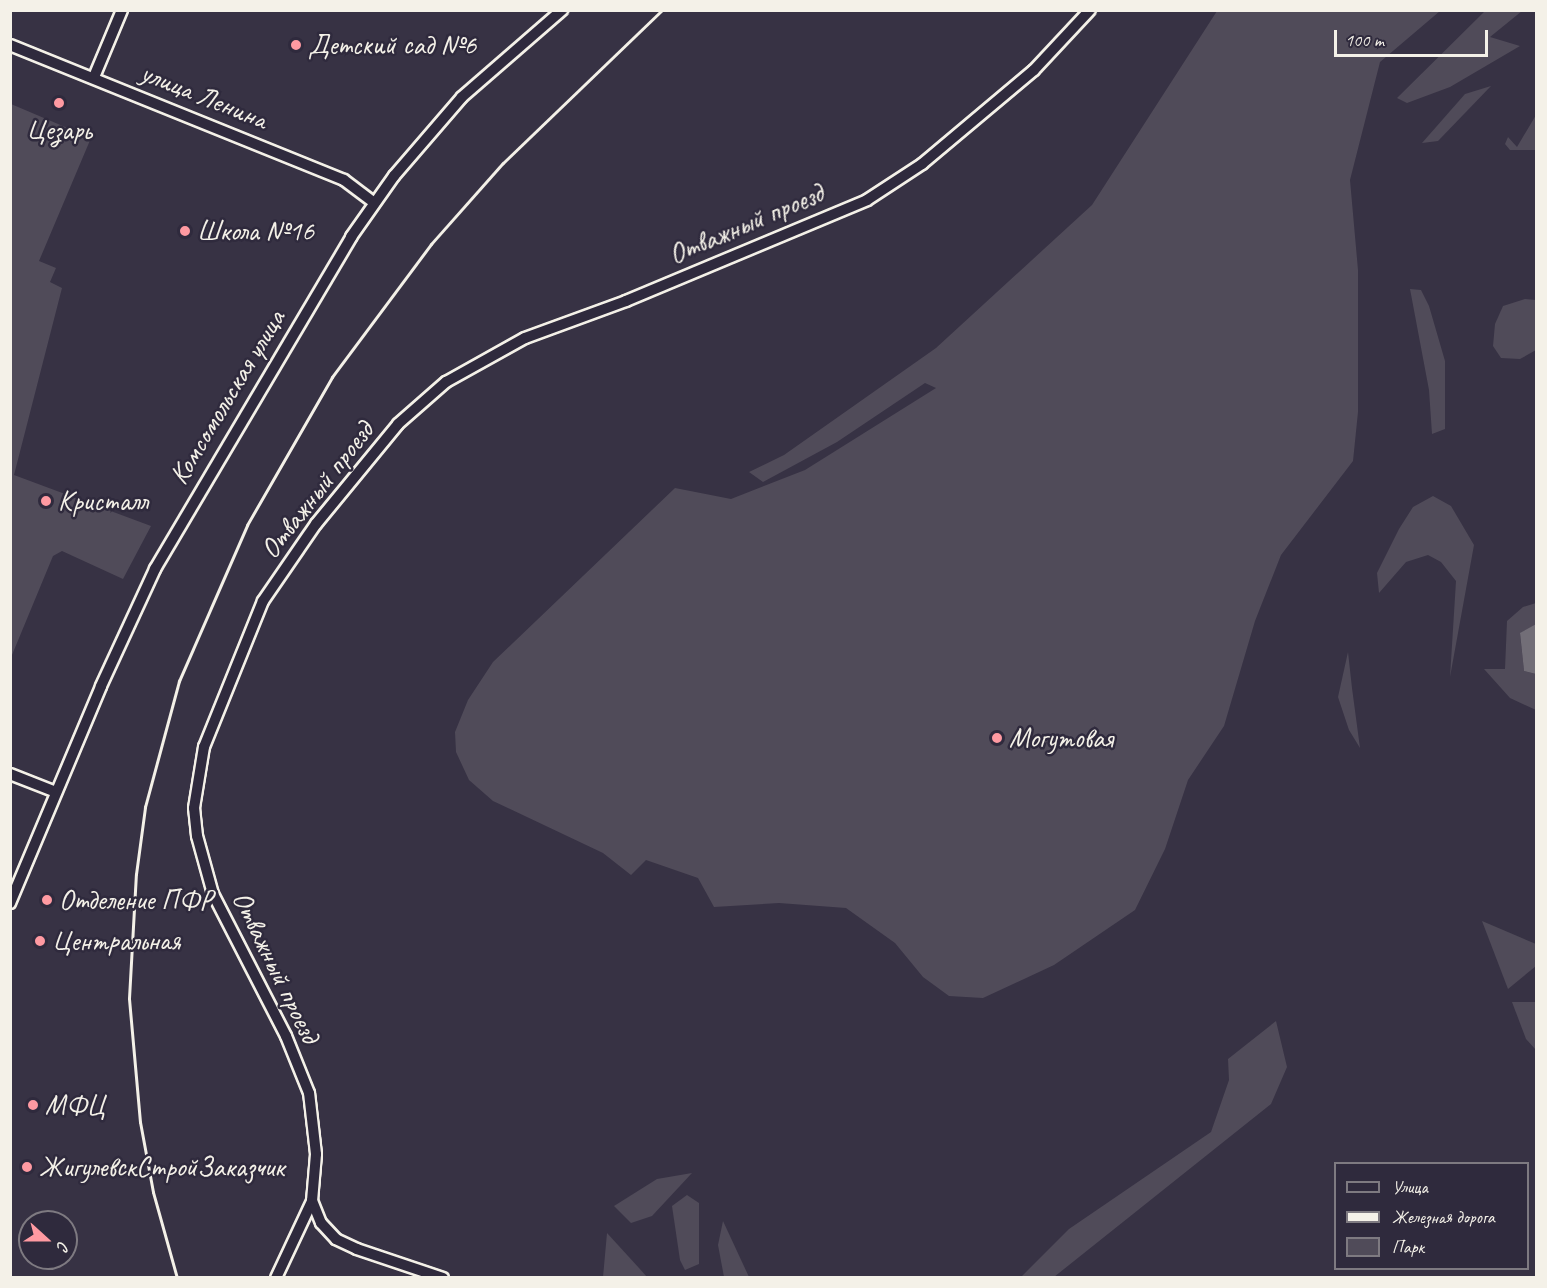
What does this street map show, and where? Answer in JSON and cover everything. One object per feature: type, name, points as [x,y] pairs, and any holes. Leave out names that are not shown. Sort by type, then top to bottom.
[{"type":"street","points":[[94,77],[122,10]]},
{"type":"street","name":"Комсомольская улица","points":[[10,903],[56,792],[154,570],[374,203],[462,97],[562,10]]},
{"type":"street","name":"Отважный проезд","points":[[312,1201],[316,1154],[309,1093],[286,1036],[213,894],[197,836],[194,808],[196,777],[215,715],[263,601],[287,563],[398,424],[446,382],[525,338],[626,301],[867,200],[922,164],[1034,70],[1090,10]]},
{"type":"street","name":"улица Ленина","points":[[10,45],[94,77],[344,180],[374,203]]},
{"type":"street","points":[[10,774],[56,792]]},
{"type":"street","points":[[276,1278],[312,1201]]},
{"type":"street","points":[[312,1201],[321,1223],[336,1239],[443,1278]]},
{"type":"green space","points":[[1217,11],[1440,11],[1380,62],[1350,180],[1358,270],[1358,412],[1353,461],[1281,555],[1255,621],[1224,726],[1188,780],[1165,849],[1135,910],[1054,965],[983,998],[949,996],[923,977],[895,943],[846,908],[779,903],[714,907],[698,878],[646,860],[631,875],[603,853],[493,801],[469,780],[456,752],[455,732],[468,700],[493,662],[675,488],[731,499],[805,470],[936,388],[925,383],[837,442],[763,482],[749,472],[784,455],[936,348],[1092,205]]},
{"type":"green space","points":[[1485,11],[1522,11],[1490,37],[1520,46],[1450,87],[1407,103],[1397,98]]},
{"type":"green space","points":[[1491,86],[1438,141],[1422,143],[1465,94]]},
{"type":"green space","points":[[11,104],[91,138],[39,261],[56,268],[50,282],[62,288],[14,475],[151,526],[123,579],[62,551],[53,556],[12,655]]},
{"type":"green space","points":[[1536,115],[1536,150],[1510,150],[1505,144],[1508,137],[1517,147]]},
{"type":"green space","points":[[1410,289],[1421,290],[1429,306],[1445,361],[1445,429],[1432,434],[1429,390]]},
{"type":"green space","points":[[1525,299],[1536,300],[1536,350],[1520,359],[1501,358],[1493,346],[1495,324],[1503,306]]},
{"type":"green space","points":[[1433,496],[1451,506],[1474,545],[1450,677],[1456,581],[1441,562],[1428,555],[1406,562],[1379,593],[1377,573],[1413,507]]},
{"type":"green space","points":[[1536,603],[1536,624],[1520,634],[1524,671],[1536,674],[1536,710],[1510,698],[1484,669],[1505,669],[1507,621],[1523,607]]},
{"type":"green space","points":[[1348,652],[1360,748],[1349,730],[1338,697]]},
{"type":"green space","points":[[1482,921],[1536,944],[1536,966],[1508,989]]},
{"type":"green space","points":[[1512,1002],[1536,1002],[1536,1050],[1526,1039]]},
{"type":"green space","points":[[1276,1021],[1287,1067],[1271,1104],[1054,1277],[1021,1277],[1069,1229],[1211,1132],[1229,1080],[1228,1059]]},
{"type":"green space","points":[[692,1173],[652,1216],[631,1223],[614,1206],[657,1179]]},
{"type":"green space","points":[[687,1195],[699,1203],[699,1264],[685,1270],[680,1260],[672,1206]]},
{"type":"green space","points":[[723,1221],[749,1277],[724,1277],[718,1245]]},
{"type":"green space","points":[[607,1233],[639,1268],[647,1277],[603,1277]]},
{"type":"shaded area","points":[[1536,624],[1536,674],[1524,671],[1520,633]]},
{"type":"railway","points":[[177,1278],[153,1192],[140,1122],[129,998],[136,874],[145,807],[179,681],[247,525],[332,377],[431,244],[503,163],[662,10]]},
{"type":"place","name":"Детский сад №6","points":[[296,45]]},
{"type":"place","name":"Цезарь","points":[[59,103]]},
{"type":"place","name":"Школа №16","points":[[185,231]]},
{"type":"place","name":"Кристалл","points":[[46,501]]},
{"type":"place","name":"Могутовая","points":[[997,738]]},
{"type":"place","name":"Отделение ПФР","points":[[47,900]]},
{"type":"place","name":"Центральная","points":[[40,941]]},
{"type":"place","name":"МФЦ","points":[[33,1105]]},
{"type":"place","name":"ЖигулевскСтройЗаказчик","points":[[27,1167]]}]
